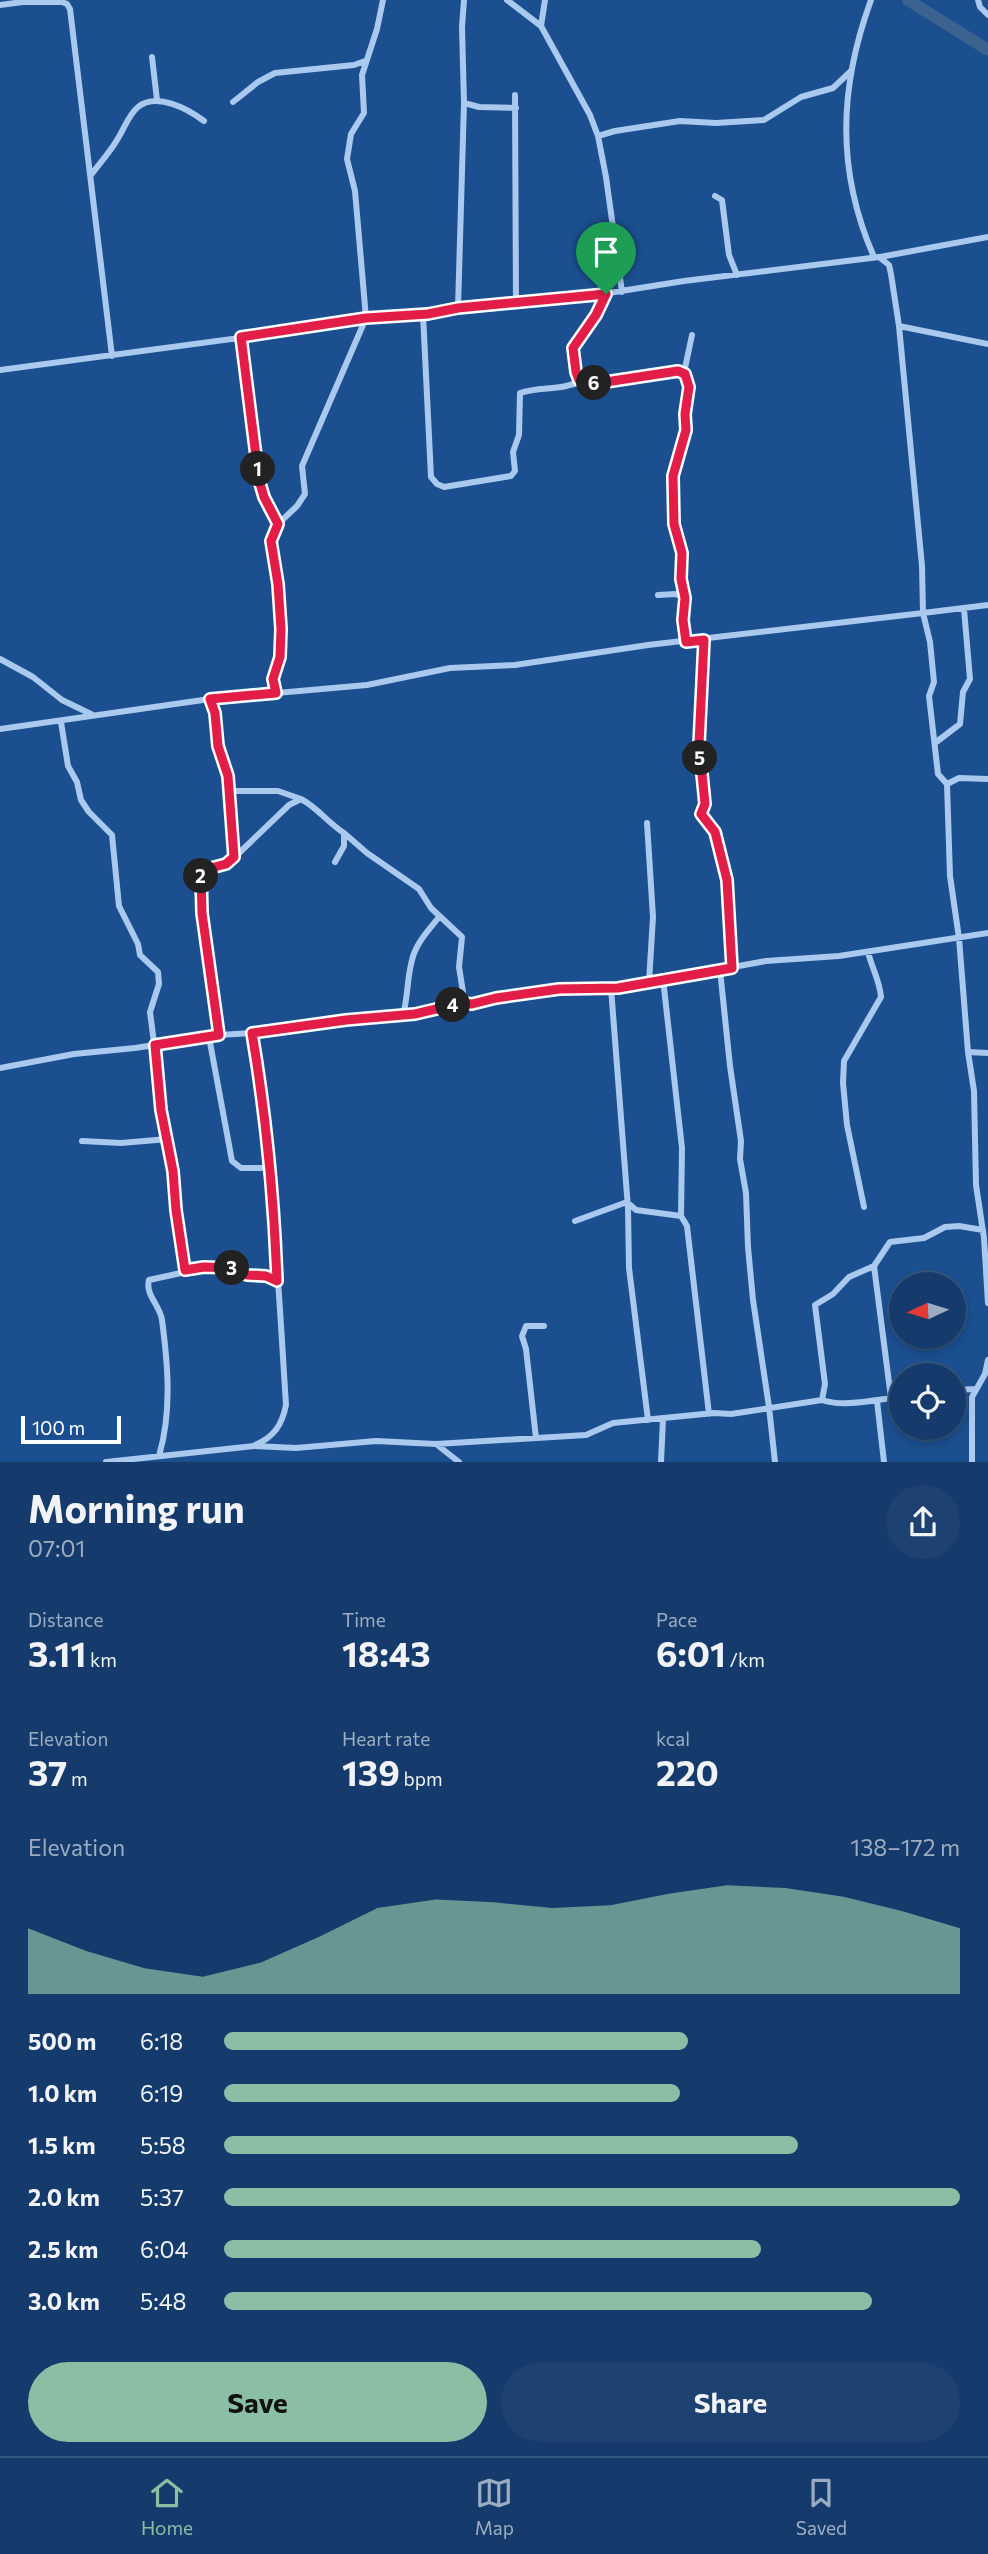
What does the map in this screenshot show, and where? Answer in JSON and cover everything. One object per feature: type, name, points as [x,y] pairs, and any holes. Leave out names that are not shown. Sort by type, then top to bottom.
[{"type":"street","points":[[276,693],[273,679],[280,657],[281,629],[278,584],[271,541],[278,524],[297,506],[304,494],[302,466],[366,318],[355,191],[347,159],[351,134],[364,113],[362,75],[383,0]]},
{"type":"street","points":[[458,308],[464,0]]},
{"type":"street","points":[[507,0],[541,26],[586,107],[598,136],[622,292]]},
{"type":"street","points":[[541,26],[545,0]]},
{"type":"street","points":[[871,0],[851,71],[845,123],[853,194],[877,257],[889,265],[899,326],[922,566],[923,612],[930,642],[934,682],[929,696],[938,774],[947,784],[950,876],[959,938],[975,1111],[976,1185],[986,1238],[988,1303]]},
{"type":"street","points":[[978,0],[988,15]]},
{"type":"street","points":[[0,5],[62,2],[68,6],[113,356]]},
{"type":"street","points":[[152,57],[157,100]]},
{"type":"street","points":[[233,102],[258,82],[275,73],[354,65],[365,61]]},
{"type":"street","points":[[598,136],[680,121],[716,123],[764,120],[801,97],[833,88],[851,71]]},
{"type":"street","points":[[515,95],[516,303]]},
{"type":"street","points":[[91,175],[117,141],[137,108],[157,100],[194,113],[204,121]]},
{"type":"street","points":[[464,103],[479,107],[516,108]]},
{"type":"street","points":[[715,196],[722,200],[729,255],[737,275]]},
{"type":"street","points":[[0,370],[366,318],[622,292],[877,257],[988,237]]},
{"type":"street","points":[[606,294],[596,315],[573,348],[576,372],[581,381],[586,385],[678,371],[684,373]]},
{"type":"street","points":[[423,314],[431,477],[444,487],[511,476],[514,471],[513,452],[519,435],[520,393],[568,387],[581,381]]},
{"type":"street","points":[[899,326],[988,344]]},
{"type":"street","points":[[686,642],[683,620],[685,598],[681,579],[682,553],[674,524],[673,476],[686,430],[685,414],[689,387],[684,373],[692,335]]},
{"type":"street","points":[[241,337],[259,480],[264,497],[278,524]]},
{"type":"street","points":[[658,595],[676,594],[685,598]]},
{"type":"street","points":[[0,729],[210,699],[367,685],[450,668],[515,665],[988,605]]},
{"type":"street","points":[[934,743],[960,724],[962,692],[970,678],[964,609]]},
{"type":"street","points":[[704,640],[699,744],[705,804],[701,814],[715,832],[727,880],[732,968]]},
{"type":"street","points":[[0,659],[33,677],[62,700],[93,715]]},
{"type":"street","points":[[210,699],[215,713],[218,746],[228,776],[234,857]]},
{"type":"street","points":[[61,722],[68,766],[77,782],[81,800],[89,813],[112,835],[119,905],[140,955],[158,972],[159,985],[150,1012],[161,1110],[168,1139],[185,1270]]},
{"type":"street","points":[[947,784],[958,778],[988,779]]},
{"type":"street","points":[[229,791],[278,790],[301,799],[361,849],[419,889],[427,905],[463,938],[459,967],[462,1003]]},
{"type":"street","points":[[219,1035],[202,913],[201,874],[203,870],[226,864],[289,805],[301,799]]},
{"type":"street","points":[[647,823],[653,917],[649,982]]},
{"type":"street","points":[[335,862],[344,846],[344,833]]},
{"type":"street","points":[[403,1015],[407,1004],[412,958],[422,938],[439,917]]},
{"type":"street","points":[[0,1068],[74,1054],[403,1015],[462,1003],[472,1004],[559,989],[611,988],[766,961],[868,952],[988,933]]},
{"type":"street","points":[[863,1208],[847,1125],[843,1083],[844,1061],[881,997],[882,987],[873,971],[868,952]]},
{"type":"street","points":[[720,970],[741,1142],[740,1159],[746,1193],[753,1300],[775,1462]]},
{"type":"street","points":[[663,979],[682,1147],[681,1216],[687,1226],[709,1414]]},
{"type":"street","points":[[611,988],[627,1202],[629,1268],[648,1420]]},
{"type":"street","points":[[252,1033],[260,1075],[274,1208],[286,1405],[284,1418],[270,1439],[254,1446]]},
{"type":"street","points":[[209,1037],[232,1161],[241,1168],[269,1168]]},
{"type":"street","points":[[968,1052],[988,1053]]},
{"type":"street","points":[[82,1141],[121,1143],[168,1139]]},
{"type":"street","points":[[627,1202],[636,1210],[681,1216]]},
{"type":"street","points":[[575,1221],[627,1202]]},
{"type":"street","points":[[822,1400],[825,1384],[815,1305],[833,1294],[849,1277],[874,1266],[890,1242],[924,1238],[945,1227],[983,1230]]},
{"type":"street","points":[[874,1266],[889,1382]]},
{"type":"street","points":[[159,1456],[166,1411],[168,1364],[160,1309],[149,1295],[149,1280],[204,1267],[232,1268],[247,1275],[266,1276],[277,1281]]},
{"type":"street","points":[[536,1438],[526,1349],[522,1336],[526,1326],[544,1326]]},
{"type":"street","points":[[972,1462],[972,1397],[986,1375],[988,1360]]},
{"type":"street","points":[[966,1389],[975,1389]]},
{"type":"street","points":[[106,1462],[254,1446],[296,1448],[376,1441],[436,1444],[586,1435],[614,1423],[731,1414],[822,1400],[831,1403],[889,1398]]},
{"type":"street","points":[[877,1401],[884,1462]]},
{"type":"street","points":[[661,1462],[663,1419]]},
{"type":"street","points":[[436,1444],[459,1462]]},
{"type":"waterway","points":[[908,0],[988,50]]},
{"type":"route","points":[[606,294],[596,315],[573,348],[579,380],[586,385],[678,371],[685,374],[689,387],[685,414],[686,430],[673,476],[674,524],[682,553],[681,579],[685,598],[683,620],[686,642],[704,640],[699,744],[705,804],[701,814],[715,832],[727,880],[732,968],[618,988],[559,989],[472,1004],[462,1003],[415,1014],[252,1033],[260,1075],[274,1208],[277,1281],[266,1276],[247,1275],[232,1268],[204,1267],[185,1270],[173,1171],[161,1110],[155,1045],[219,1035],[202,913],[201,874],[203,870],[226,864],[234,857],[228,776],[218,746],[215,713],[210,699],[276,693],[273,679],[280,657],[278,584],[271,541],[278,524],[264,497],[259,480],[241,337],[366,318],[428,314],[458,308],[606,294]]}]
